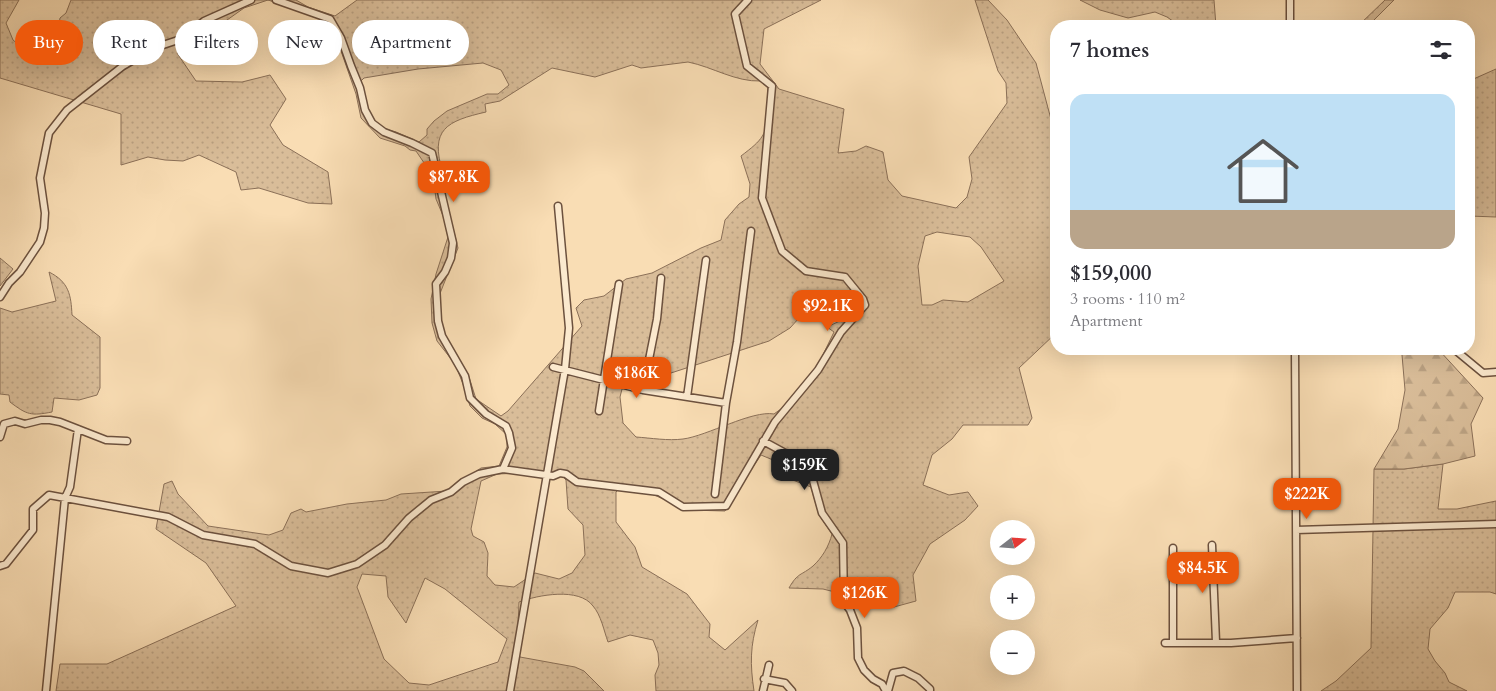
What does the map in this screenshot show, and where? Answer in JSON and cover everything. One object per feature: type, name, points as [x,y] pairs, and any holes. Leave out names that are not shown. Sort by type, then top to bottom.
[{"type":"street","points":[[0,296],[20,272],[40,242],[46,213],[40,178],[45,151],[49,133],[67,110],[123,66],[154,48],[182,39],[204,21],[251,0]]},
{"type":"street","points":[[276,0],[330,19],[342,38],[360,88],[365,110],[372,122],[384,132],[432,153],[453,243],[451,258],[445,272],[436,284],[438,321],[442,336],[465,376],[470,398],[486,414],[506,426],[512,448],[503,469]]},
{"type":"street","points":[[0,566],[6,564],[33,530],[33,509],[49,495],[168,517],[203,535],[255,544],[291,566],[328,573],[357,564],[385,544],[409,518],[431,500],[451,492],[463,482],[479,474],[503,469],[553,476],[560,473],[566,474],[577,482],[659,492],[683,507],[726,506],[775,422],[818,370],[841,332],[864,305],[863,299],[845,277],[806,272],[782,251],[762,198],[772,86],[747,66],[735,14],[748,0]]},
{"type":"street","points":[[1290,0],[1290,20]]},
{"type":"street","points":[[510,691],[565,369],[569,328],[558,206]]},
{"type":"street","points":[[715,494],[726,403],[738,342],[751,231]]},
{"type":"street","points":[[687,397],[706,260]]},
{"type":"street","points":[[643,390],[657,319],[661,278]]},
{"type":"street","points":[[599,411],[619,284]]},
{"type":"street","points":[[1295,355],[1297,691]]},
{"type":"street","points":[[1461,355],[1483,373],[1496,372]]},
{"type":"street","points":[[553,367],[643,390],[726,403]]},
{"type":"street","points":[[0,436],[4,424],[14,421],[25,424],[50,420],[106,440],[127,441]]},
{"type":"street","points":[[46,691],[65,498],[70,487],[78,430]]},
{"type":"street","points":[[763,441],[809,466],[822,513],[843,543],[844,602],[857,628],[858,658],[864,670],[872,679],[882,684],[887,691]]},
{"type":"street","points":[[1296,530],[1496,524]]},
{"type":"street","points":[[1212,545],[1216,642]]},
{"type":"street","points":[[1173,548],[1173,642]]},
{"type":"street","points":[[1165,643],[1216,642],[1231,644],[1297,638]]},
{"type":"street","points":[[762,691],[769,665]]},
{"type":"street","points":[[887,691],[893,673],[904,670],[918,678],[930,691]]},
{"type":"street","points":[[764,679],[785,683],[792,691]]},
{"type":"green space","points":[[0,0],[19,0],[6,23],[15,42],[15,65],[83,65],[83,20],[60,20],[66,13],[71,0],[268,0],[244,8],[227,20],[175,20],[175,65],[185,65],[196,81],[242,82],[270,75],[286,99],[270,125],[283,145],[328,172],[332,204],[308,203],[259,188],[241,190],[236,172],[199,155],[183,161],[148,157],[121,165],[121,114],[0,78]]},
{"type":"green space","points":[[268,0],[296,0],[308,7],[335,16],[357,0],[821,0],[764,29],[760,64],[779,89],[844,109],[838,153],[856,151],[866,146],[883,152],[888,180],[902,196],[956,208],[967,197],[972,179],[969,157],[1007,103],[1006,83],[998,71],[975,0],[988,0],[1007,20],[1036,63],[1050,116],[1050,339],[1019,368],[1032,418],[1028,425],[963,425],[952,439],[932,455],[923,485],[949,495],[968,492],[978,506],[965,520],[930,544],[913,575],[916,601],[894,607],[823,589],[789,588],[797,577],[813,566],[819,559],[827,547],[832,534],[819,515],[811,487],[785,477],[773,460],[761,455],[725,511],[688,510],[652,494],[618,490],[616,492],[616,522],[635,547],[642,567],[687,594],[710,624],[709,637],[725,650],[758,620],[751,655],[754,691],[656,691],[655,675],[659,665],[658,653],[653,640],[630,635],[608,642],[596,610],[587,600],[578,596],[558,594],[519,602],[517,652],[520,657],[575,667],[584,671],[604,691],[56,691],[60,664],[107,664],[236,606],[206,563],[156,529],[164,484],[172,481],[178,494],[208,526],[269,535],[283,530],[291,513],[301,509],[306,512],[347,504],[386,500],[401,494],[447,491],[481,468],[499,466],[507,447],[507,435],[495,424],[482,418],[470,406],[455,364],[437,341],[432,323],[431,299],[436,274],[448,237],[444,218],[436,199],[433,176],[416,151],[380,138],[361,118],[356,94],[342,54],[342,20],[326,20]],"holes":[[[352,20],[469,20],[469,64],[483,63],[501,70],[509,85],[498,94],[487,94],[447,111],[434,121],[427,129],[427,135],[419,142],[382,128],[369,115],[360,82],[364,78],[418,69],[461,65],[352,65]],[[688,62],[733,77],[761,81],[768,87],[768,116],[765,131],[759,141],[741,156],[750,184],[749,197],[739,204],[725,220],[721,240],[652,273],[626,279],[604,296],[584,300],[576,308],[582,326],[508,411],[501,416],[476,399],[468,374],[443,335],[439,296],[458,248],[440,177],[443,173],[439,158],[438,146],[440,137],[445,129],[452,124],[472,115],[486,112],[485,104],[500,101],[552,68],[595,77],[632,65],[641,68]],[[937,232],[970,237],[981,247],[1004,281],[968,302],[943,300],[932,305],[922,305],[918,266],[925,236]],[[835,293],[842,320],[827,327],[834,332],[817,367],[785,406],[774,414],[742,419],[693,437],[677,440],[636,437],[623,423],[620,397],[622,389],[769,341],[790,328],[818,297]],[[523,473],[550,479],[562,476],[566,480],[568,509],[583,525],[585,555],[572,573],[559,579],[535,573],[514,587],[495,585],[487,576],[488,553],[484,542],[473,536],[471,529],[481,481],[497,474]],[[362,574],[386,576],[388,597],[406,623],[425,578],[445,589],[507,639],[498,662],[429,685],[409,683],[384,659],[357,587]]]},
{"type":"green space","points":[[1080,0],[1214,0],[1216,20],[1171,20],[1155,12],[1128,18],[1100,10]]},
{"type":"green space","points":[[1385,0],[1394,0],[1374,20],[1364,20]]},
{"type":"green space","points":[[1496,69],[1496,217],[1475,216],[1475,78]]},
{"type":"green space","points":[[0,258],[13,269],[0,286]]},
{"type":"green space","points":[[49,272],[61,280],[68,290],[72,315],[100,337],[100,388],[97,395],[79,400],[54,398],[52,412],[34,414],[21,410],[10,402],[9,395],[0,394],[0,308],[12,312],[56,301]]},
{"type":"green space","points":[[1402,355],[1444,355],[1483,398],[1471,424],[1475,456],[1443,464],[1404,469],[1374,469],[1398,429],[1405,390]]},
{"type":"green space","points":[[1443,464],[1438,509],[1457,509],[1496,501],[1496,594],[1490,592],[1455,592],[1448,608],[1430,629],[1428,649],[1435,661],[1445,673],[1449,682],[1467,691],[1321,691],[1336,681],[1371,648],[1374,469],[1404,469]]}]
